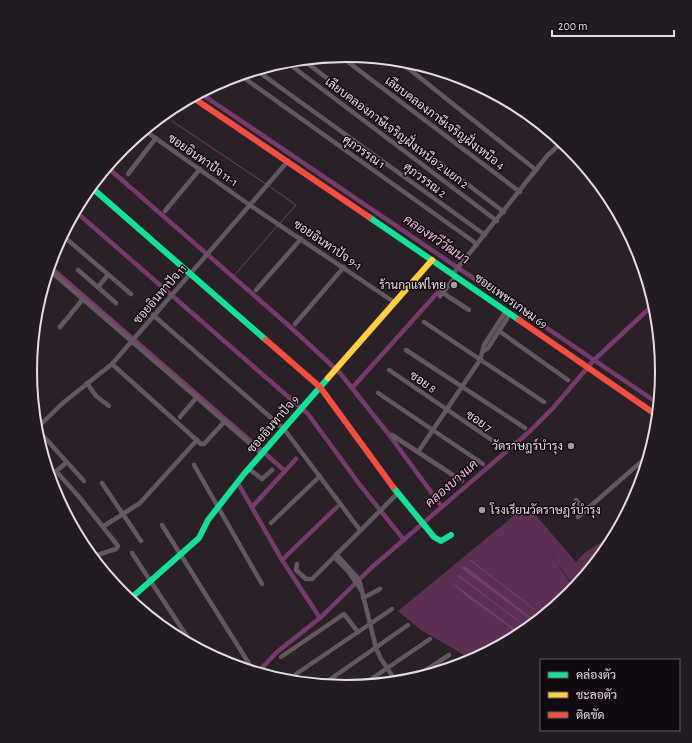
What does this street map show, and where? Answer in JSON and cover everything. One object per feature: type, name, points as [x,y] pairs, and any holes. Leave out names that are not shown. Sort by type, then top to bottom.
[{"type":"street","name":"เลียบคลองภาษีเจริญฝั่งเหนือ 4","points":[[348,62],[520,192]]},
{"type":"street","points":[[309,65],[504,212]]},
{"type":"street","name":"เลียบคลองภาษีเจริญฝั่งเหนือ 2 แยก 2","points":[[292,67],[497,221]]},
{"type":"street","points":[[409,69],[536,170]]},
{"type":"street","name":"ศุภวรรณ 2","points":[[262,74],[485,235]]},
{"type":"street","name":"ศุภวรรณ 1","points":[[246,79],[477,244]]},
{"type":"street","name":"ซอยเพชรเกษม 69","points":[[197,101],[432,260],[455,274],[580,363],[652,412]]},
{"type":"street","name":"ซอยอินทาปัจ 11-1","points":[[149,133],[251,206]]},
{"type":"street","points":[[128,174],[156,138]]},
{"type":"street","points":[[469,310],[441,294],[477,244],[497,221],[536,170],[557,146]]},
{"type":"street","name":"ซอยอินทาปัจ 11","points":[[42,423],[87,383],[112,364],[153,315],[251,206],[288,161]]},
{"type":"street","points":[[164,211],[200,169]]},
{"type":"street","points":[[95,191],[320,387],[398,493],[420,520],[441,541],[452,535]]},
{"type":"street","name":"ซอยอินทาปัจ 9-1","points":[[251,206],[394,302]]},
{"type":"street","points":[[67,239],[131,294]]},
{"type":"street","points":[[256,290],[301,239]]},
{"type":"street","name":"ซอยอินทาปัจ 9","points":[[134,596],[199,538],[208,520],[249,469],[432,260]]},
{"type":"street","points":[[295,324],[344,267]]},
{"type":"street","points":[[78,270],[116,303]]},
{"type":"street","points":[[53,274],[132,340],[262,454]]},
{"type":"street","points":[[98,287],[108,275]]},
{"type":"street","points":[[60,327],[83,299]]},
{"type":"street","points":[[483,351],[488,348],[499,331],[508,312]]},
{"type":"street","points":[[418,452],[480,360],[484,345],[508,312]]},
{"type":"street","points":[[153,315],[284,429],[360,530]]},
{"type":"street","points":[[424,322],[544,402]]},
{"type":"street","points":[[499,331],[568,380]]},
{"type":"street","points":[[406,350],[525,428]]},
{"type":"street","points":[[112,364],[196,440],[204,444],[225,421]]},
{"type":"street","name":"ซอย 8","points":[[389,370],[446,410]]},
{"type":"street","points":[[87,383],[96,396],[109,406]]},
{"type":"street","points":[[378,393],[432,431],[483,464]]},
{"type":"street","points":[[180,417],[197,397]]},
{"type":"street","name":"ซอย 7","points":[[446,410],[502,447]]},
{"type":"street","points":[[392,435],[462,481]]},
{"type":"street","points":[[45,438],[84,481]]},
{"type":"street","points":[[104,526],[140,503],[196,440]]},
{"type":"street","points":[[578,517],[642,461]]},
{"type":"street","points":[[66,463],[56,471],[104,526],[118,548],[97,555]]},
{"type":"street","points":[[194,465],[262,584]]},
{"type":"street","points":[[249,469],[262,479],[272,470]]},
{"type":"street","points":[[271,524],[320,476]]},
{"type":"street","points":[[102,483],[141,541]]},
{"type":"street","points":[[297,564],[296,570],[306,579],[310,579],[398,493]]},
{"type":"street","points":[[576,500],[585,511]]},
{"type":"street","points":[[162,525],[250,665]]},
{"type":"street","points":[[132,553],[152,581],[187,637]]},
{"type":"street","points":[[335,555],[349,570],[358,584],[376,648],[387,669],[393,677]]},
{"type":"street","points":[[363,598],[380,589]]},
{"type":"street","points":[[296,674],[392,609]]},
{"type":"street","points":[[281,657],[344,614],[358,632]]},
{"type":"street","points":[[329,680],[408,625]]},
{"type":"street","points":[[371,680],[430,639]]},
{"type":"street","points":[[426,670],[449,655]]},
{"type":"shaded area","points":[[527,505],[576,562],[584,553],[605,540],[591,560],[571,582],[549,551],[570,583],[540,613],[471,559],[470,561],[538,613],[532,618],[468,568],[462,567],[530,619],[524,624],[458,574],[457,576],[523,625],[516,629],[452,582],[451,583],[467,597],[514,631],[483,649],[466,656],[421,630],[398,611]]},
{"type":"shaded area","points":[[471,559],[540,613],[538,613],[470,561]]},
{"type":"shaded area","points":[[464,566],[468,568],[532,618],[530,620],[461,568]]},
{"type":"shaded area","points":[[458,574],[524,624],[523,625],[457,576]]},
{"type":"shaded area","points":[[452,582],[516,629],[514,631],[467,597],[451,583]]},
{"type":"waterway","name":"คลองทวีวัฒนา","points":[[205,96],[653,400]]},
{"type":"waterway","points":[[172,121],[266,184]]},
{"type":"waterway","points":[[111,171],[287,324],[340,373],[390,436],[442,507]]},
{"type":"waterway","points":[[269,186],[296,205],[279,224]]},
{"type":"waterway","points":[[79,215],[308,414],[360,485],[404,540]]},
{"type":"waterway","points":[[233,277],[277,226]]},
{"type":"waterway","points":[[54,270],[285,471]]},
{"type":"waterway","points":[[352,388],[439,291]]},
{"type":"waterway","name":"คลองบางแค","points":[[261,669],[277,652],[320,618],[371,568],[530,431],[553,408],[594,360],[649,309]]},
{"type":"waterway","points":[[253,506],[296,459]]},
{"type":"waterway","points":[[239,485],[282,560],[320,618]]},
{"type":"waterway","points":[[282,560],[337,507]]},
{"type":"traffic: fast","points":[[95,191],[266,340]]},
{"type":"traffic: fast","points":[[369,217],[519,320]]},
{"type":"traffic: fast","points":[[134,596],[199,538],[208,520],[244,474],[328,378]]},
{"type":"traffic: fast","points":[[393,487],[434,537],[441,541],[451,535]]},
{"type":"traffic: slow","points":[[328,378],[432,260]]},
{"type":"traffic: jam","points":[[198,101],[369,217]]},
{"type":"traffic: jam","points":[[519,320],[652,412]]},
{"type":"traffic: jam","points":[[266,340],[320,387],[393,487]]},
{"type":"place","name":"ร้านกาแฟไทย","points":[[454,285]]},
{"type":"place","name":"วัดราษฎร์บำรุง","points":[[571,446]]},
{"type":"place","name":"โรงเรียนวัดราษฎร์บำรุง","points":[[482,510]]}]
